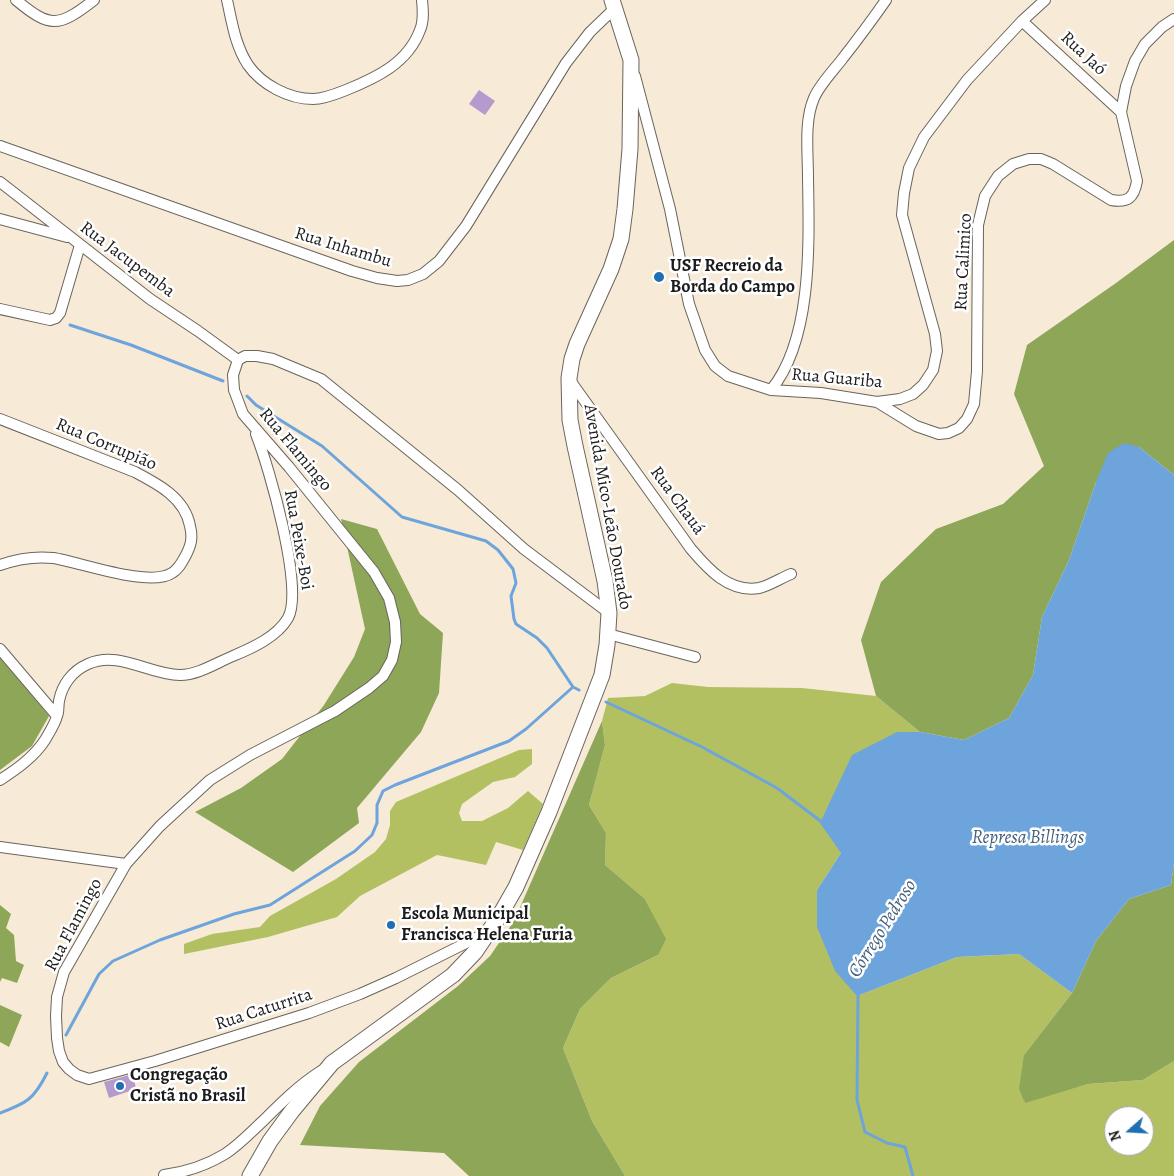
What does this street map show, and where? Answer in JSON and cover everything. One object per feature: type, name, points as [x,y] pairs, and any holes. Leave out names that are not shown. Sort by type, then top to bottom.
[{"type":"street","points":[[16,0],[43,20],[53,22],[69,17],[94,0]]},
{"type":"street","points":[[227,0],[237,44],[249,66],[264,82],[283,93],[298,98],[315,99],[336,94],[367,82],[390,69],[414,43],[421,29],[423,16],[422,0]]},
{"type":"street","points":[[771,390],[781,378],[801,326],[809,218],[809,116],[814,97],[863,34],[886,0]]},
{"type":"street","name":"Rua Guariba","points":[[631,60],[670,209],[689,304],[705,350],[715,366],[728,376],[771,390],[820,393],[877,402],[900,399],[913,394],[923,385],[932,370],[937,351],[935,334],[902,215],[909,168],[924,137],[956,94],[990,54],[1045,0]]},
{"type":"street","name":"Avenida Mico-Leão Dourado","points":[[250,1176],[270,1141],[292,1111],[332,1064],[453,975],[465,964],[488,932],[516,887],[553,803],[602,675],[606,659],[608,613],[601,557],[570,420],[569,378],[577,344],[612,269],[620,240],[625,209],[630,149],[631,60],[614,4]]},
{"type":"street","name":"Rua Inhambu","points":[[0,146],[352,271],[377,278],[397,281],[408,280],[423,274],[439,261],[466,226],[566,63],[614,4]]},
{"type":"street","name":"Rua Calimico","points":[[877,402],[916,426],[939,434],[948,433],[959,428],[967,419],[974,404],[977,371],[978,225],[985,196],[998,176],[1013,164],[1029,159],[1041,159],[1053,164],[1111,200],[1121,202],[1129,199],[1135,192],[1137,181],[1121,112],[1126,86],[1135,61],[1145,44],[1162,26],[1174,19]]},
{"type":"street","name":"Rua Jaó","points":[[1022,21],[1121,112]]},
{"type":"street","name":"Rua Jacupemba","points":[[0,182],[150,299],[238,360]]},
{"type":"street","points":[[0,219],[70,238]]},
{"type":"street","points":[[0,309],[50,320],[56,318],[60,313],[80,245]]},
{"type":"street","points":[[238,360],[245,356],[273,359],[321,379],[458,490],[524,549],[608,613]]},
{"type":"street","name":"Rua Flamingo","points":[[88,1079],[77,1075],[63,1062],[57,1038],[57,997],[64,972],[126,864],[160,826],[210,780],[250,755],[335,711],[369,688],[383,676],[392,660],[396,642],[396,622],[389,598],[374,572],[289,467],[243,414],[234,390],[232,375],[238,360]]},
{"type":"street","name":"Rua Chauá","points":[[569,378],[691,549],[708,568],[725,582],[744,588],[759,588],[791,574]]},
{"type":"street","name":"Rua Corrupião","points":[[0,419],[135,472],[156,484],[172,495],[186,512],[192,542],[181,564],[173,573],[164,576],[146,577],[101,570],[53,558],[19,559],[0,565]]},
{"type":"street","name":"Rua Peixe-Boi","points":[[0,780],[33,755],[45,740],[57,716],[59,701],[67,680],[86,664],[107,659],[122,661],[167,674],[192,674],[263,641],[278,631],[288,619],[292,607],[292,584],[283,529],[271,479],[254,428]]},
{"type":"street","points":[[608,634],[695,657]]},
{"type":"street","points":[[0,649],[57,716]]},
{"type":"street","name":"Rua Flamingo","points":[[0,846],[126,864]]},
{"type":"street","name":"Rua Caturrita","points":[[88,1079],[155,1061],[309,1013],[360,994],[488,932]]},
{"type":"street","points":[[443,955],[455,956],[465,964]]},
{"type":"street","points":[[164,1175],[193,1169],[225,1154],[244,1139],[280,1103],[308,1080],[332,1064]]},
{"type":"green space","points":[[1174,240],[1174,475],[1139,447],[1096,482],[1069,560],[1042,617],[1033,675],[1009,718],[964,740],[920,732],[876,696],[861,640],[881,582],[936,529],[1003,504],[1044,466],[1014,394],[1027,345]]},
{"type":"green space","points":[[341,519],[377,529],[420,614],[443,633],[439,693],[421,732],[357,808],[359,823],[293,872],[195,812],[241,788],[282,759],[324,705],[354,657],[365,629]]},
{"type":"green space","points":[[0,657],[49,716],[32,746],[0,770]]},
{"type":"green space","points":[[672,683],[708,687],[802,688],[876,696],[920,732],[897,732],[841,853],[817,890],[857,996],[957,957],[1019,954],[1072,993],[1024,1055],[1024,1102],[1088,1084],[1143,1080],[1174,1061],[1174,1176],[625,1176],[592,1121],[563,1048],[580,1009],[611,978],[658,955],[644,898],[605,865],[606,833],[589,805],[605,745],[602,721],[608,698],[645,696]]},
{"type":"green space","points":[[602,721],[605,745],[589,805],[606,833],[605,865],[644,898],[666,939],[658,955],[611,978],[580,1009],[563,1048],[592,1121],[625,1176],[469,1176],[444,1153],[300,1145],[320,1106],[359,1062],[458,986],[490,956],[514,921]]},
{"type":"green space","points":[[532,749],[532,764],[515,777],[493,782],[462,804],[459,813],[462,821],[482,821],[508,808],[528,791],[543,804],[523,850],[496,842],[486,865],[437,855],[360,896],[337,917],[268,937],[184,954],[184,944],[212,934],[260,927],[270,916],[336,879],[375,852],[386,839],[390,825],[390,811],[396,802],[519,750]]},
{"type":"green space","points":[[1174,863],[1174,1061],[1143,1080],[1088,1084],[1025,1103],[1019,1089],[1024,1055],[1072,993],[1096,941],[1129,899],[1171,885]]},
{"type":"green space","points":[[0,905],[11,914],[6,928],[14,935],[16,961],[24,965],[17,983],[2,978],[0,982]]},
{"type":"green space","points":[[0,1005],[22,1015],[9,1047],[0,1042]]},
{"type":"water","name":"Represa Billings","points":[[1124,443],[1139,447],[1174,475],[1174,863],[1171,885],[1129,899],[1096,941],[1072,993],[1019,954],[957,957],[857,996],[835,971],[817,927],[817,890],[841,853],[820,823],[852,755],[897,732],[920,732],[964,740],[1009,718],[1033,675],[1042,617],[1069,560],[1108,453]]},
{"type":"building","points":[[479,90],[495,101],[485,115],[469,104]]},
{"type":"building","name":"Congregação Cristã no Brasil","points":[[133,1074],[136,1089],[109,1098],[104,1082]]},
{"type":"waterway","points":[[70,325],[131,345],[223,381]]},
{"type":"waterway","points":[[247,396],[256,405],[322,446],[402,517],[486,541],[498,550],[513,569],[516,583],[511,596],[516,624],[537,638],[547,648],[573,687],[579,690]]},
{"type":"waterway","points":[[66,1035],[99,974],[113,961],[160,940],[234,914],[270,905],[355,851],[372,835],[377,823],[377,805],[383,791],[509,741],[526,729],[573,687]]},
{"type":"waterway","points":[[606,702],[702,747],[777,788],[823,823]]},
{"type":"waterway","name":"Córrego Pedroso","points":[[858,995],[857,1100],[865,1132],[887,1143],[905,1147],[913,1176]]},
{"type":"waterway","points":[[0,1113],[29,1099],[38,1089],[47,1073]]},
{"type":"place","name":"USF Recreio da Borda do Campo","points":[[659,277]]},
{"type":"place","name":"Escola Municipal Francisca Helena Furia","points":[[391,925]]},
{"type":"place","name":"Congregação Cristã no Brasil","points":[[120,1086]]}]
